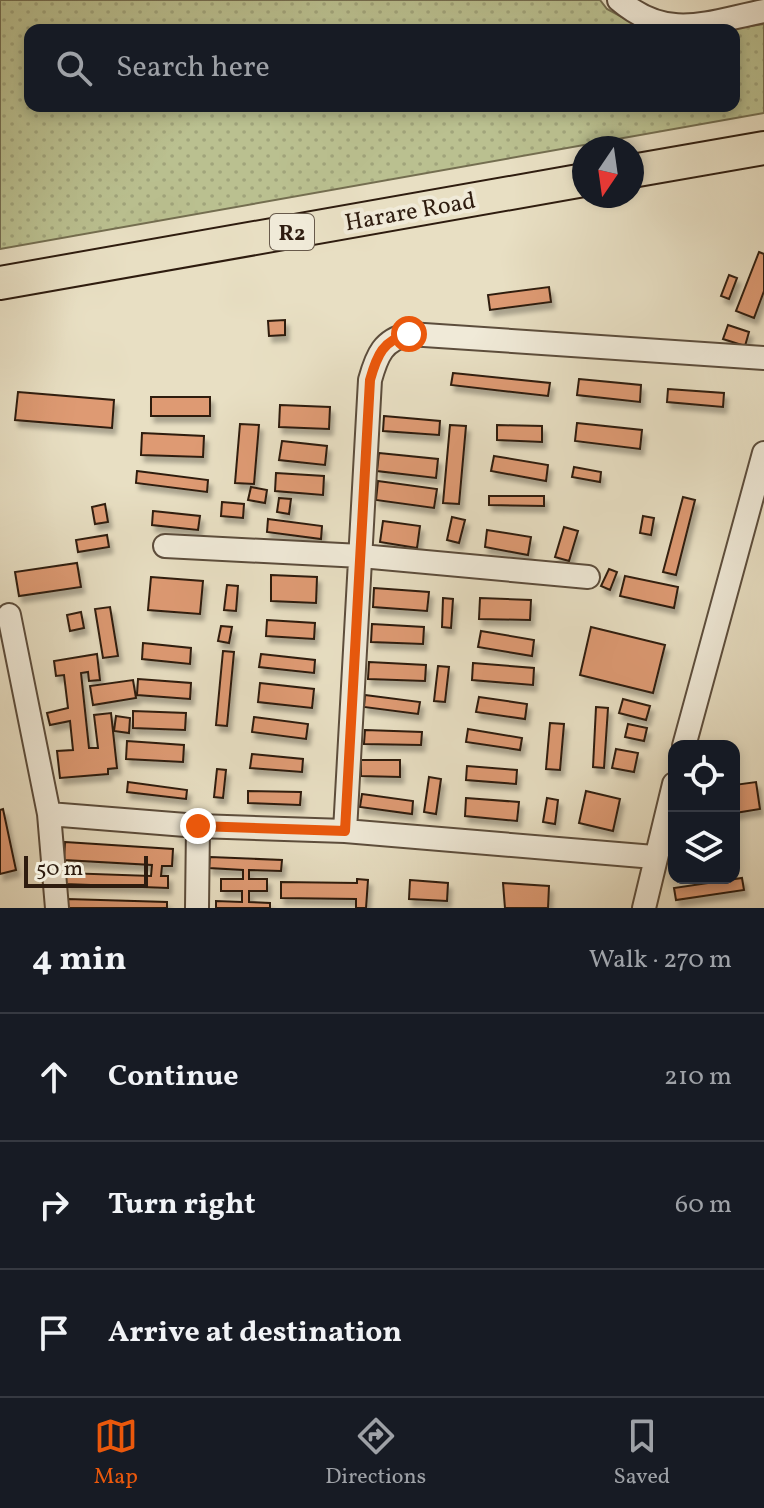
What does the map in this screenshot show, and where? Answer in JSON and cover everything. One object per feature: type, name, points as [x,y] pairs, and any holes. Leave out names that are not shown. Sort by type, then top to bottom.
[{"type":"highway","points":[[644,169],[764,148]]},
{"type":"highway","name":"Harare Road","points":[[0,283],[572,182]]},
{"type":"lane","points":[[619,0],[656,24]]},
{"type":"lane","points":[[695,24],[764,11]]},
{"type":"lane","points":[[345,831],[370,380],[382,347],[394,337],[409,334],[764,358]]},
{"type":"lane","points":[[686,740],[764,453]]},
{"type":"lane","points":[[165,546],[361,556],[588,577]]},
{"type":"lane","points":[[9,615],[49,814],[57,908]]},
{"type":"lane","points":[[644,908],[668,806]]},
{"type":"lane","points":[[49,814],[198,826],[345,831],[654,857]]},
{"type":"lane","points":[[197,908],[198,826]]},
{"type":"green space","points":[[0,0],[600,0],[607,9],[635,24],[24,24],[24,112],[740,112],[740,28],[764,24],[764,113],[635,136],[572,136],[572,147],[0,249]]},
{"type":"building","points":[[759,252],[764,254],[764,291],[754,318],[736,311]]},
{"type":"building","points":[[729,275],[737,278],[729,299],[721,296]]},
{"type":"building","points":[[549,287],[551,302],[490,310],[488,295]]},
{"type":"building","points":[[285,320],[285,335],[269,336],[268,321]]},
{"type":"building","points":[[728,325],[749,332],[745,346],[723,339]]},
{"type":"building","points":[[453,373],[550,383],[548,396],[451,385]]},
{"type":"building","points":[[579,379],[641,385],[640,402],[577,395]]},
{"type":"building","points":[[668,389],[724,393],[723,407],[667,402]]},
{"type":"building","points":[[18,392],[114,400],[112,428],[15,420]]},
{"type":"building","points":[[151,397],[210,397],[210,416],[151,416]]},
{"type":"building","points":[[280,405],[330,407],[329,429],[279,427]]},
{"type":"building","points":[[384,416],[440,421],[439,435],[383,431]]},
{"type":"building","points":[[577,423],[642,430],[640,449],[575,441]]},
{"type":"building","points":[[240,424],[259,425],[254,484],[235,483]]},
{"type":"building","points":[[450,425],[466,426],[459,504],[443,503]]},
{"type":"building","points":[[497,425],[542,426],[542,442],[497,440]]},
{"type":"building","points":[[142,433],[204,436],[203,457],[141,455]]},
{"type":"building","points":[[282,441],[327,446],[325,465],[279,460]]},
{"type":"building","points":[[379,453],[438,459],[436,478],[377,471]]},
{"type":"building","points":[[494,456],[548,465],[546,481],[491,471]]},
{"type":"building","points":[[574,467],[601,472],[600,482],[572,477]]},
{"type":"building","points":[[137,471],[208,480],[207,492],[136,483]]},
{"type":"building","points":[[276,473],[324,476],[323,495],[275,491]]},
{"type":"building","points":[[378,481],[437,489],[434,508],[376,500]]},
{"type":"building","points":[[251,487],[267,490],[265,503],[248,500]]},
{"type":"building","points":[[489,496],[544,496],[544,506],[489,505]]},
{"type":"building","points":[[683,497],[695,500],[676,575],[663,572]]},
{"type":"building","points":[[279,498],[291,499],[289,514],[277,512]]},
{"type":"building","points":[[222,502],[244,504],[243,518],[221,516]]},
{"type":"building","points":[[105,504],[108,522],[95,524],[92,507]]},
{"type":"building","points":[[153,511],[200,516],[198,530],[152,525]]},
{"type":"building","points":[[643,516],[654,518],[651,535],[640,533]]},
{"type":"building","points":[[452,517],[465,520],[459,543],[447,540]]},
{"type":"building","points":[[268,519],[322,526],[321,539],[267,532]]},
{"type":"building","points":[[383,521],[420,526],[417,548],[380,542]]},
{"type":"building","points":[[564,527],[578,531],[569,561],[555,557]]},
{"type":"building","points":[[487,530],[531,537],[528,555],[485,547]]},
{"type":"building","points":[[107,535],[109,547],[78,552],[76,540]]},
{"type":"building","points":[[77,563],[81,587],[19,596],[15,572]]},
{"type":"building","points":[[609,569],[617,572],[610,590],[601,586]]},
{"type":"building","points":[[271,575],[317,577],[316,603],[271,601]]},
{"type":"building","points":[[625,576],[678,587],[674,608],[620,596]]},
{"type":"building","points":[[151,577],[203,581],[200,614],[148,610]]},
{"type":"building","points":[[227,585],[238,586],[236,611],[224,610]]},
{"type":"building","points":[[374,588],[429,592],[427,611],[373,607]]},
{"type":"building","points":[[443,598],[453,599],[451,628],[442,627]]},
{"type":"building","points":[[480,598],[531,600],[530,620],[479,619]]},
{"type":"building","points":[[110,607],[118,656],[103,658],[95,609]]},
{"type":"building","points":[[81,612],[84,628],[70,631],[67,615]]},
{"type":"building","points":[[267,620],[315,623],[314,639],[266,636]]},
{"type":"building","points":[[372,624],[424,627],[423,644],[371,642]]},
{"type":"building","points":[[221,626],[232,627],[229,643],[218,641]]},
{"type":"building","points":[[591,627],[665,645],[653,693],[580,675]]},
{"type":"building","points":[[481,631],[534,640],[532,656],[478,647]]},
{"type":"building","points":[[143,643],[191,648],[190,664],[142,659]]},
{"type":"building","points":[[223,651],[234,652],[227,726],[216,725]]},
{"type":"building","points":[[97,654],[100,680],[89,681],[88,672],[81,673],[89,748],[98,748],[94,715],[111,713],[117,768],[108,769],[108,774],[60,778],[57,751],[73,750],[70,721],[50,725],[47,713],[68,708],[64,675],[56,676],[54,661]]},
{"type":"building","points":[[261,654],[315,660],[314,673],[259,667]]},
{"type":"building","points":[[369,662],[426,665],[425,681],[368,679]]},
{"type":"building","points":[[473,663],[534,668],[533,685],[472,680]]},
{"type":"building","points":[[438,666],[449,667],[445,702],[434,701]]},
{"type":"building","points":[[138,679],[191,683],[190,699],[137,695]]},
{"type":"building","points":[[133,680],[136,698],[93,705],[90,686]]},
{"type":"building","points":[[260,683],[314,689],[312,708],[258,702]]},
{"type":"building","points":[[365,695],[420,702],[418,714],[364,707]]},
{"type":"building","points":[[479,697],[527,704],[525,719],[476,712]]},
{"type":"building","points":[[623,699],[650,706],[646,720],[619,713]]},
{"type":"building","points":[[596,707],[608,708],[604,768],[593,767]]},
{"type":"building","points":[[133,711],[186,713],[185,730],[133,728]]},
{"type":"building","points":[[116,716],[130,718],[129,733],[114,731]]},
{"type":"building","points":[[254,717],[308,724],[306,739],[252,732]]},
{"type":"building","points":[[550,723],[564,724],[560,770],[546,769]]},
{"type":"building","points":[[628,724],[647,728],[644,741],[625,737]]},
{"type":"building","points":[[468,729],[522,738],[520,750],[466,742]]},
{"type":"building","points":[[365,730],[422,732],[421,745],[364,744]]},
{"type":"building","points":[[127,741],[184,745],[183,762],[126,759]]},
{"type":"building","points":[[616,749],[638,753],[634,772],[612,768]]},
{"type":"building","points":[[252,754],[303,759],[302,772],[250,768]]},
{"type":"building","points":[[361,760],[400,760],[400,777],[361,776]]},
{"type":"building","points":[[467,766],[517,770],[516,784],[466,780]]},
{"type":"building","points":[[217,769],[226,770],[223,798],[214,797]]},
{"type":"building","points":[[429,777],[441,779],[436,814],[424,812]]},
{"type":"building","points":[[128,782],[187,790],[186,799],[127,792]]},
{"type":"building","points":[[756,782],[760,809],[740,812],[740,784]]},
{"type":"building","points":[[248,791],[301,792],[300,805],[248,803]]},
{"type":"building","points":[[586,791],[620,799],[613,831],[579,823]]},
{"type":"building","points":[[362,794],[413,801],[412,814],[360,807]]},
{"type":"building","points":[[466,798],[519,802],[517,821],[465,816]]},
{"type":"building","points":[[547,798],[558,800],[555,824],[543,822]]},
{"type":"building","points":[[3,809],[16,870],[0,874],[0,810]]},
{"type":"building","points":[[65,842],[173,849],[172,866],[162,866],[161,876],[168,876],[168,888],[65,884],[65,873],[151,876],[152,865],[64,860]]},
{"type":"building","points":[[210,857],[282,860],[281,871],[249,870],[249,879],[267,879],[267,891],[249,891],[249,902],[270,903],[270,908],[216,908],[216,901],[242,902],[242,891],[221,891],[221,879],[243,879],[243,870],[209,868]]},
{"type":"building","points":[[740,878],[744,890],[676,900],[674,888],[740,884]]},
{"type":"building","points":[[357,879],[368,880],[366,908],[356,908],[356,899],[281,898],[281,882],[357,883]]},
{"type":"building","points":[[410,880],[448,883],[447,901],[409,899]]},
{"type":"building","points":[[503,883],[549,886],[548,908],[505,908]]},
{"type":"building","points":[[67,899],[167,902],[167,908],[67,908]]},
{"type":"route","points":[[198,826],[345,831],[370,380],[382,347],[394,337],[409,334]]}]
